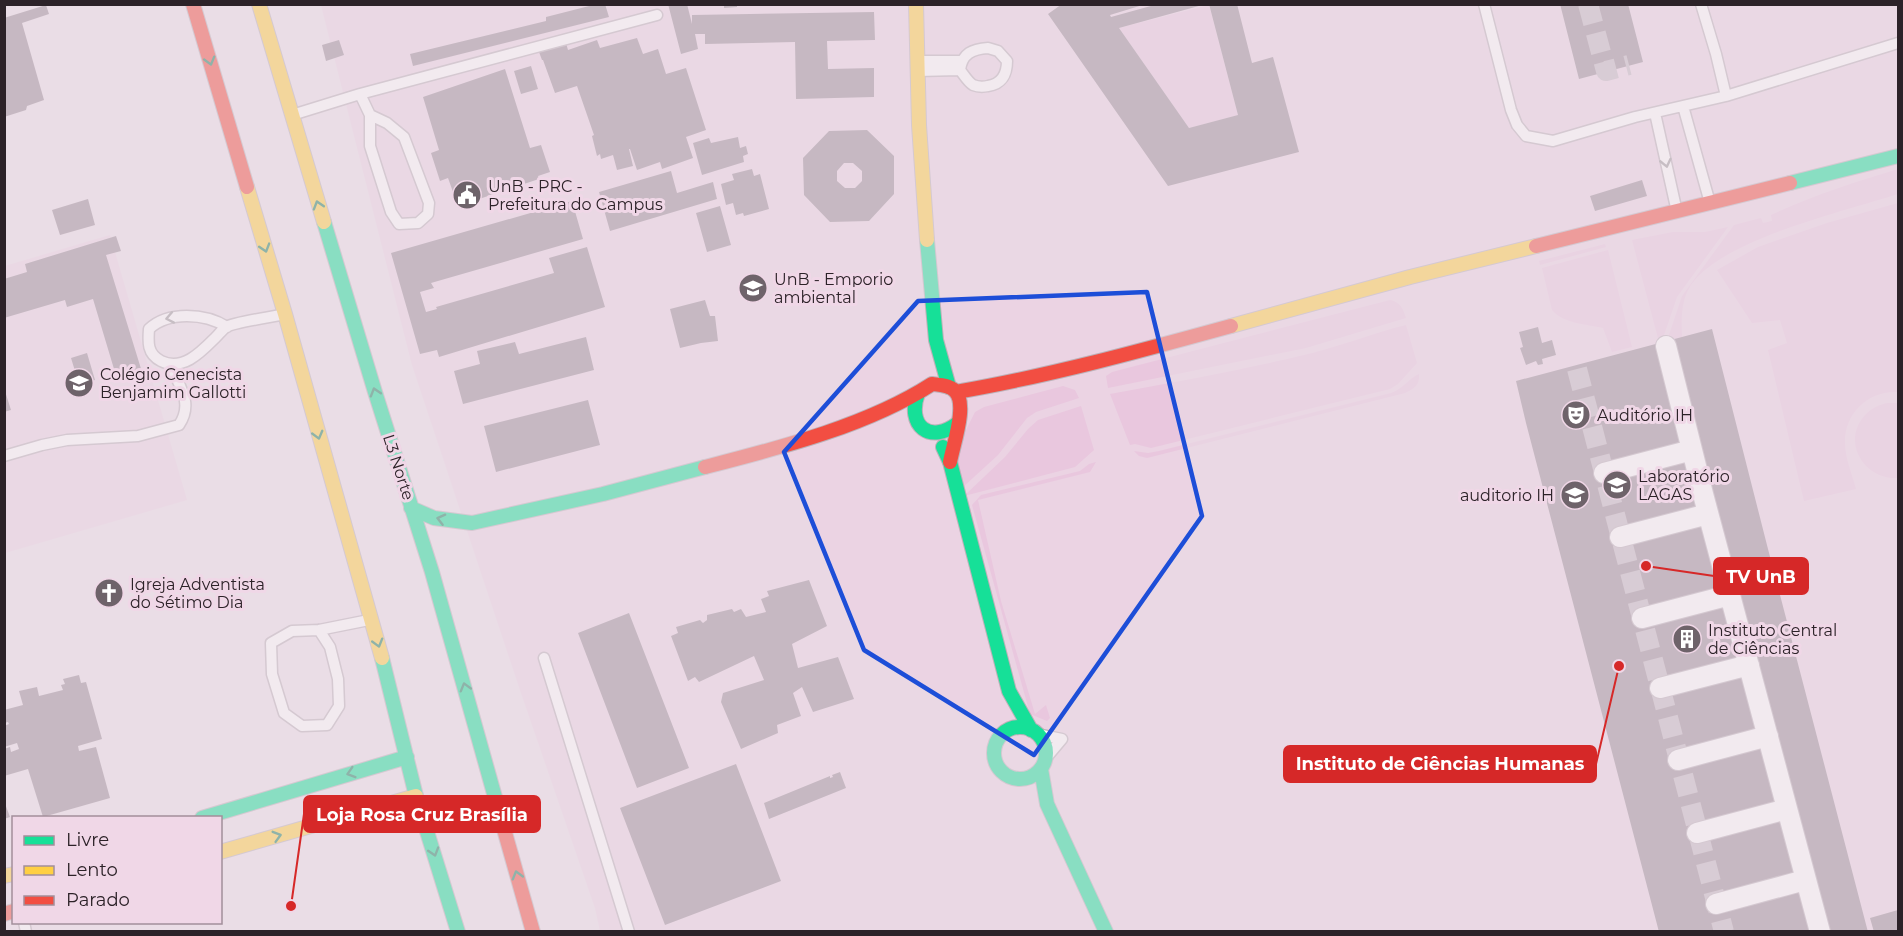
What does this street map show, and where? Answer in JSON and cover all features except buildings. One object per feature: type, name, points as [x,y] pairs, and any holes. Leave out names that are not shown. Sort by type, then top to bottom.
[{"type":"street","points":[[193,4],[285,314],[371,619],[416,796],[458,932]]},
{"type":"street","name":"L3 Norte","points":[[259,4],[375,392],[432,572],[533,932]]},
{"type":"street","points":[[916,4],[919,125],[928,262],[936,340],[952,389],[960,399],[962,407],[962,416],[952,429],[936,434]]},
{"type":"street","points":[[411,508],[448,522],[472,524],[612,492],[740,458],[849,424],[932,384],[952,389],[1018,381],[1092,364],[1410,277],[1899,156]]},
{"type":"street","points":[[936,340],[929,370],[912,408],[917,423],[922,428],[936,434],[950,462],[1009,691],[1008,730]]},
{"type":"street","points":[[1666,346],[1708,514],[1820,932]]},
{"type":"street","points":[[962,407],[1018,381]]},
{"type":"street","points":[[849,424],[914,416]]},
{"type":"street","points":[[950,462],[957,423]]},
{"type":"street","points":[[1604,473],[1692,450]]},
{"type":"street","points":[[1620,537],[1708,514]]},
{"type":"street","points":[[453,537],[472,524]]},
{"type":"street","points":[[432,572],[441,552]]},
{"type":"street","points":[[1642,618],[1730,595]]},
{"type":"street","points":[[1660,688],[1749,665]]},
{"type":"street","points":[[1009,691],[1046,746],[1044,764],[1047,804],[1106,932]]},
{"type":"street","points":[[1034,731],[1016,728],[1001,735],[997,743],[995,759],[1003,772],[1016,779],[1047,804]]},
{"type":"street","points":[[1678,760],[1768,736]]},
{"type":"street","points":[[209,816],[407,757]]},
{"type":"street","points":[[1016,779],[1032,777],[1044,764]]},
{"type":"street","points":[[222,851],[416,796]]},
{"type":"street","points":[[1697,833],[1787,809]]},
{"type":"street","points":[[1716,904],[1805,880]]},
{"type":"lane","points":[[1484,4],[1511,111],[1517,126],[1526,136],[1553,141],[1635,117],[1726,96],[1899,43]]},
{"type":"lane","points":[[1701,4],[1726,96]]},
{"type":"lane","points":[[291,115],[360,94],[657,15]]},
{"type":"lane","points":[[917,66],[961,65]]},
{"type":"lane","points":[[360,94],[370,115],[370,146],[391,212],[399,224],[418,223],[428,214],[429,203],[404,137],[387,123],[370,115]]},
{"type":"lane","points":[[1683,106],[1710,203]]},
{"type":"lane","points":[[1655,113],[1677,212]]},
{"type":"lane","points":[[226,327],[219,322],[191,316],[176,317],[156,322],[148,329],[148,346],[160,361],[170,364],[183,363],[194,358],[226,327],[285,314]]},
{"type":"lane","points":[[4,456],[67,440],[138,436],[179,425],[186,415],[186,402],[170,364]]},
{"type":"lane","points":[[319,630],[330,647],[338,678],[339,706],[327,724],[302,726],[284,713],[272,674],[271,643],[292,631],[319,630],[371,619]]},
{"type":"lane","points":[[544,658],[629,932]]},
{"type":"highlighted area","points":[[1147,292],[1202,516],[1034,755],[864,650],[784,452],[918,301]]},
{"type":"shaded area","points":[[321,5],[1898,5],[1898,931],[600,931],[595,908],[412,365]]},
{"type":"shaded area","points":[[1209,5],[1238,115],[1189,128],[1119,28]]},
{"type":"shaded area","points":[[1898,169],[1898,194],[1760,239],[1711,266],[1694,281],[1686,293],[1682,315],[1682,337],[1667,341],[1682,296],[1734,225],[1761,218],[1763,223],[1772,221],[1771,215],[1802,202]]},
{"type":"shaded area","points":[[1898,203],[1898,392],[1887,392],[1868,399],[1854,413],[1849,422],[1845,449],[1856,489],[1804,501],[1768,350],[1787,343],[1780,320],[1752,323],[1717,270],[1758,247],[1827,223]]},
{"type":"shaded area","points":[[1728,227],[1677,297],[1662,341],[1659,342],[1632,240],[1673,232],[1705,232]]},
{"type":"shaded area","name":"Colégio Cenecista Benjamim Gallotti","points":[[110,235],[187,500],[5,553],[5,266]]},
{"type":"shaded area","points":[[1605,244],[1606,247],[1540,265],[1539,261]]},
{"type":"shaded area","points":[[1608,250],[1632,347],[1612,352],[1603,328],[1569,321],[1552,310],[1542,268]]},
{"type":"shaded area","points":[[1390,300],[1399,304],[1406,318],[1306,348],[1108,388],[1106,376],[1112,372]]},
{"type":"shaded area","points":[[1406,325],[1417,363],[1398,384],[1390,389],[1151,448],[1130,445],[1110,394],[1300,356]]},
{"type":"shaded area","points":[[1419,374],[1416,386],[1405,393],[1147,458],[1139,456],[1134,451],[1148,453],[1159,451],[1391,393]]},
{"type":"shaded area","points":[[1063,386],[1075,390],[1079,398],[1036,412],[1027,418],[998,455],[962,488],[956,450],[975,412],[984,407]]},
{"type":"shaded area","points":[[1887,403],[1898,403],[1898,478],[1875,473],[1859,457],[1856,447],[1855,436],[1866,414]]},
{"type":"shaded area","points":[[1081,406],[1094,450],[1075,467],[964,496],[1005,457],[1038,420]]},
{"type":"shaded area","points":[[1096,462],[1090,472],[978,500],[1001,601],[1035,714],[1046,705],[1050,718],[1047,721],[1030,714],[972,505],[981,495],[1080,471]]},
{"type":"tunnel","points":[[1588,4],[1606,71],[1629,65]]},
{"type":"tunnel","points":[[1577,369],[1724,932]]},
{"type":"traffic: fast","points":[[1790,183],[1898,156]]},
{"type":"traffic: fast","points":[[324,222],[432,572],[500,815]]},
{"type":"traffic: fast","points":[[927,240],[936,340],[949,387]]},
{"type":"traffic: fast","points":[[918,393],[915,415],[923,429],[938,432],[958,423]]},
{"type":"traffic: fast","points":[[943,447],[950,462],[1009,691],[1031,730]]},
{"type":"traffic: fast","points":[[411,508],[434,518],[472,523],[603,494],[705,467]]},
{"type":"traffic: fast","points":[[382,658],[416,796],[458,932]]},
{"type":"traffic: fast","points":[[1020,727],[1034,731],[1042,739],[1046,753],[1042,767],[1034,775],[1020,779],[1006,775],[998,767],[994,753],[998,739],[1006,731],[1020,727]]},
{"type":"traffic: fast","points":[[209,816],[407,757]]},
{"type":"traffic: fast","points":[[1041,769],[1047,804],[1106,932]]},
{"type":"traffic: slow","points":[[259,4],[324,222]]},
{"type":"traffic: slow","points":[[916,4],[919,125],[927,240]]},
{"type":"traffic: slow","points":[[247,187],[382,658]]},
{"type":"traffic: slow","points":[[1231,326],[1410,277],[1536,246]]},
{"type":"traffic: slow","points":[[222,851],[416,796]]},
{"type":"traffic: slow","points":[[4,876],[12,874]]},
{"type":"traffic: jam","points":[[193,4],[247,187]]},
{"type":"traffic: jam","points":[[1536,246],[1790,183]]},
{"type":"traffic: jam","points":[[956,392],[1060,371],[1231,326]]},
{"type":"traffic: jam","points":[[705,467],[851,424],[907,399],[932,384],[950,388],[959,397],[960,415],[950,462]]},
{"type":"traffic: jam","points":[[500,815],[533,932]]},
{"type":"traffic: jam","points":[[4,914],[12,912]]},
{"type":"place","name":"UnB - PRC - Prefeitura do Campus","points":[[467,195]]},
{"type":"place","name":"UnB - Emporio ambiental","points":[[753,288]]},
{"type":"place","name":"Colégio Cenecista Benjamim Gallotti","points":[[79,383]]},
{"type":"place","name":"Auditório IH","points":[[1576,415]]},
{"type":"place","name":"Laboratório LAGAS","points":[[1617,485]]},
{"type":"place","name":"auditorio IH","points":[[1575,495]]},
{"type":"place","name":"TV UnB","points":[[1646,566]]},
{"type":"place","name":"Igreja Adventista do Sétimo Dia","points":[[109,593]]},
{"type":"place","name":"Instituto Central de Ciências","points":[[1687,639]]},
{"type":"place","name":"Instituto de Ciências Humanas","points":[[1619,666]]},
{"type":"place","name":"Loja Rosa Cruz Brasília","points":[[291,906]]}]
